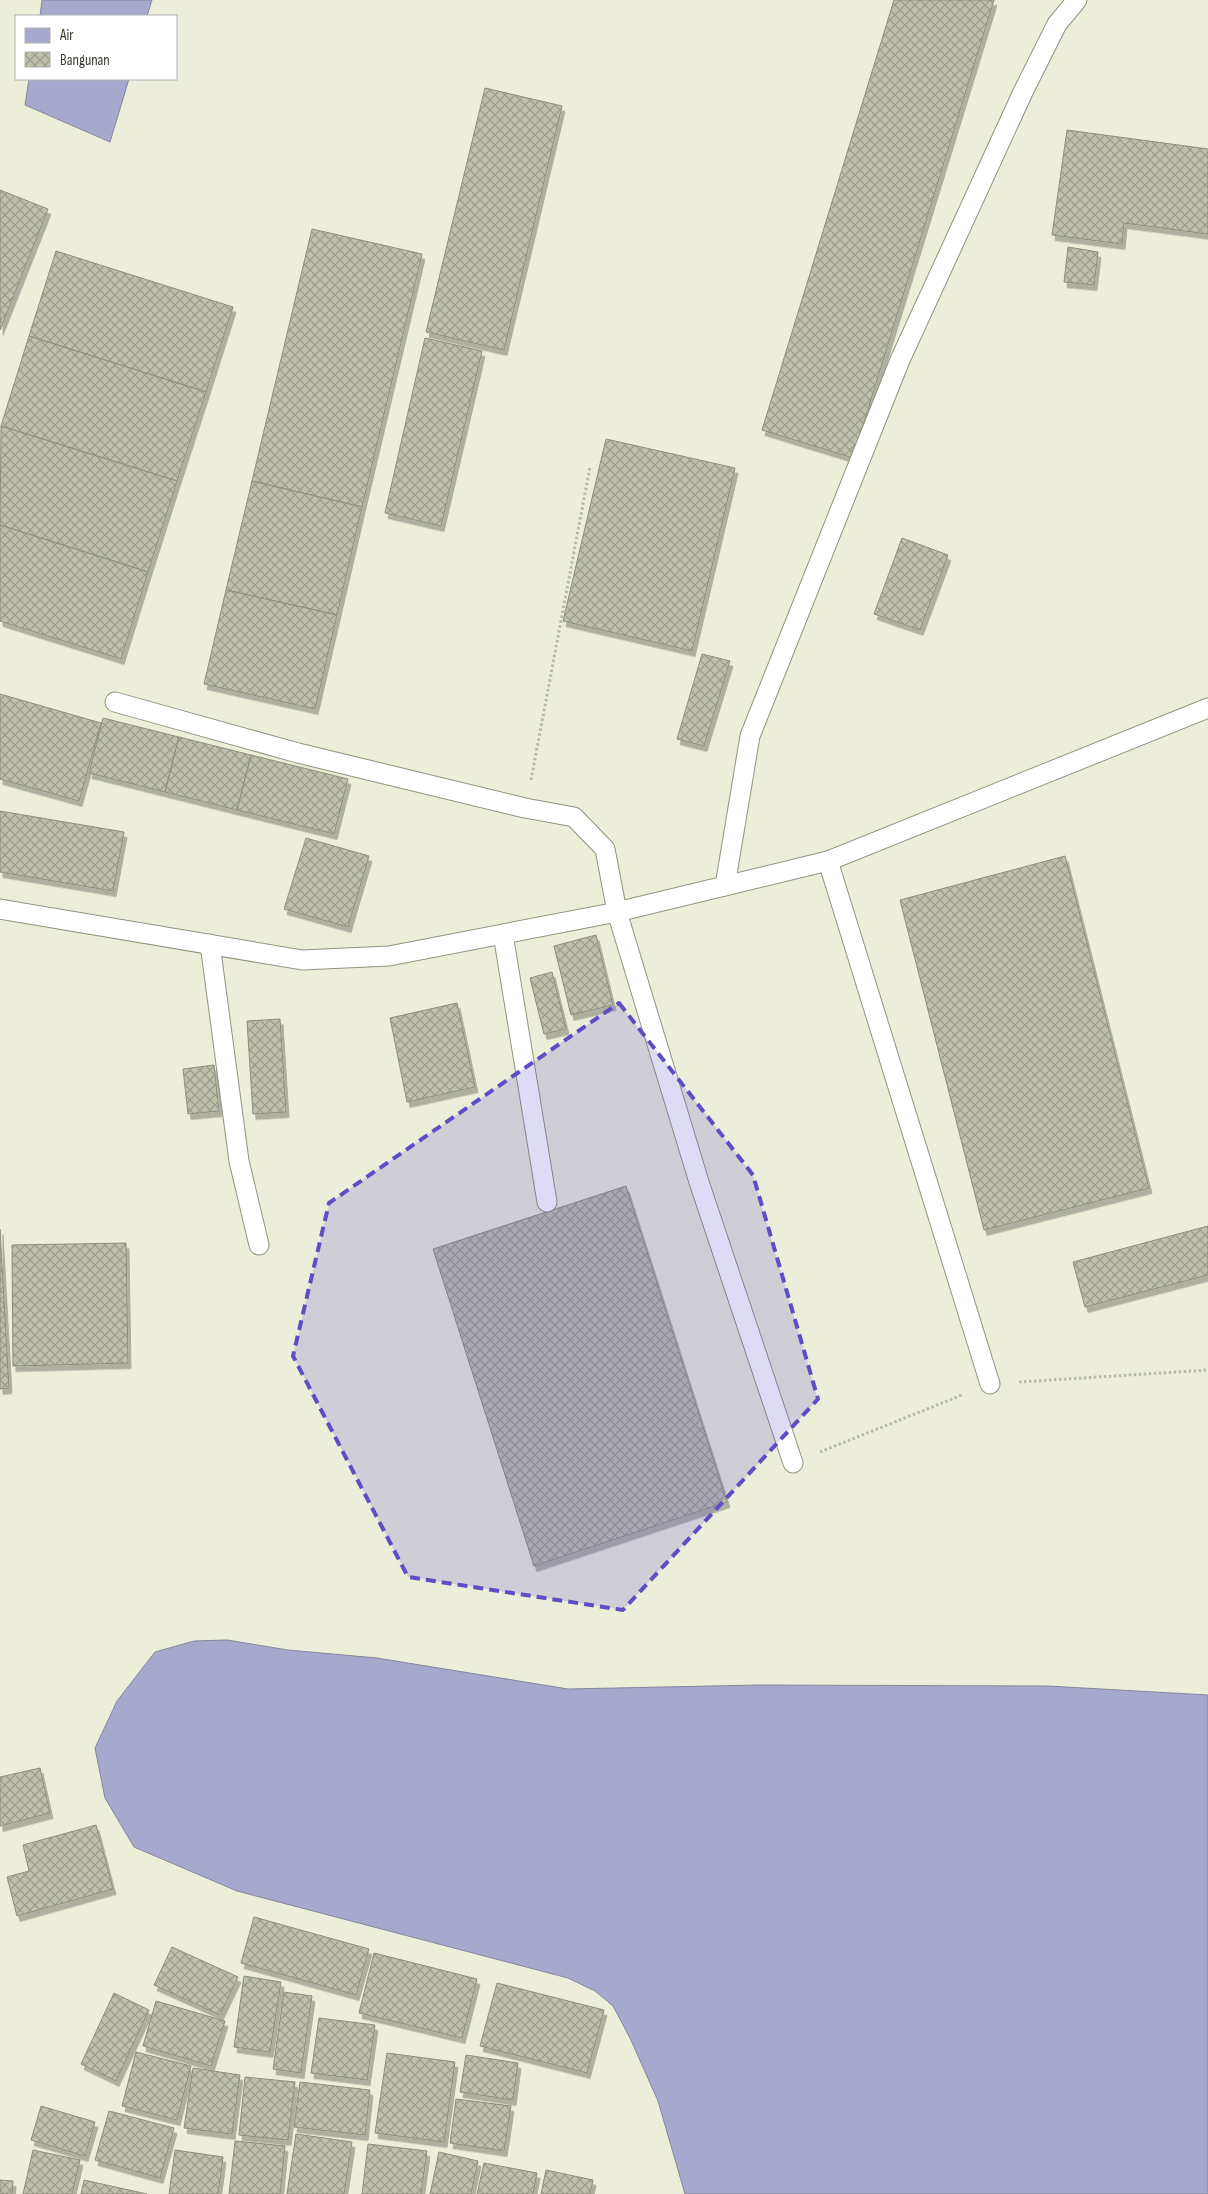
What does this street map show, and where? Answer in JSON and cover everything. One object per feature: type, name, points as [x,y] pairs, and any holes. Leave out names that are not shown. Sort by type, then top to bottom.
[{"type":"lane","points":[[726,886],[750,736],[900,360],[1023,92],[1057,24],[1077,0]]},
{"type":"lane","points":[[115,702],[298,752],[525,808],[574,817],[605,849],[618,912],[699,1182],[792,1463]]},
{"type":"lane","points":[[0,909],[302,960],[389,956],[618,912],[828,861],[1208,708]]},
{"type":"lane","points":[[828,861],[990,1384]]},
{"type":"lane","points":[[503,934],[548,1202]]},
{"type":"lane","points":[[210,944],[239,1161],[259,1245]]},
{"type":"path","points":[[525,808],[590,467]]},
{"type":"path","points":[[792,1463],[990,1384],[1208,1370]]},
{"type":"highlighted area","points":[[619,1003],[753,1175],[818,1399],[623,1610],[408,1577],[293,1356],[329,1203]]},
{"type":"water","points":[[42,0],[152,0],[147,15],[40,15]]},
{"type":"water","points":[[29,80],[129,80],[110,142],[25,105]]},
{"type":"water","points":[[227,1640],[288,1650],[377,1658],[568,1689],[758,1685],[1048,1686],[1208,1695],[1208,2194],[685,2194],[658,2101],[630,2038],[613,2006],[595,1991],[568,1978],[237,1891],[134,1847],[105,1798],[95,1748],[117,1701],[155,1652],[194,1641]]},
{"type":"building","points":[[894,0],[994,0],[853,458],[762,430]]},
{"type":"building","points":[[485,88],[562,106],[504,350],[426,332]]},
{"type":"building","points":[[1067,130],[1208,149],[1208,234],[1124,223],[1122,244],[1052,235]]},
{"type":"building","points":[[0,190],[48,209],[0,330]]},
{"type":"building","points":[[312,229],[422,254],[362,507],[252,481]]},
{"type":"building","points":[[1068,247],[1098,252],[1094,285],[1064,282]]},
{"type":"building","points":[[56,251],[233,307],[206,392],[29,336]]},
{"type":"building","points":[[29,336],[206,392],[177,481],[1,426]]},
{"type":"building","points":[[425,338],[482,351],[441,526],[385,513]]},
{"type":"building","points":[[1,426],[177,481],[148,572],[0,525]]},
{"type":"building","points":[[606,439],[735,468],[692,651],[563,621]]},
{"type":"building","points":[[252,481],[362,507],[337,615],[226,590]]},
{"type":"building","points":[[0,525],[148,572],[121,659],[0,621]]},
{"type":"building","points":[[902,538],[948,555],[920,630],[874,614]]},
{"type":"building","points":[[226,590],[337,615],[315,709],[204,684]]},
{"type":"building","points":[[702,654],[730,661],[704,746],[677,739]]},
{"type":"building","points":[[0,694],[101,723],[79,801],[0,779]]},
{"type":"building","points":[[103,718],[179,737],[165,792],[89,773]]},
{"type":"building","points":[[179,737],[251,755],[237,810],[165,792]]},
{"type":"building","points":[[251,755],[348,779],[334,834],[237,810]]},
{"type":"building","points":[[0,811],[124,832],[113,891],[0,872]]},
{"type":"building","points":[[306,838],[369,856],[348,927],[284,909]]},
{"type":"building","points":[[1065,856],[1149,1188],[984,1230],[900,900]]},
{"type":"building","points":[[596,935],[613,1005],[571,1015],[554,946]]},
{"type":"building","points":[[552,972],[566,1029],[544,1034],[530,978]]},
{"type":"building","points":[[457,1003],[475,1087],[407,1102],[390,1018]]},
{"type":"building","points":[[280,1019],[286,1112],[253,1114],[247,1021]]},
{"type":"building","points":[[214,1065],[219,1111],[188,1114],[183,1069]]},
{"type":"building","points":[[626,1186],[727,1502],[534,1566],[433,1249]]},
{"type":"building","points":[[1208,1226],[1208,1275],[1085,1307],[1073,1262]]},
{"type":"building","points":[[0,1229],[9,1388],[0,1389]]},
{"type":"building","points":[[126,1243],[128,1363],[13,1366],[12,1245]]},
{"type":"building","points":[[40,1768],[50,1813],[0,1826],[0,1777]]},
{"type":"building","points":[[96,1825],[113,1889],[17,1916],[7,1877],[29,1871],[23,1845]]},
{"type":"building","points":[[254,1917],[369,1949],[356,1995],[241,1963]]},
{"type":"building","points":[[172,1947],[238,1977],[220,2015],[154,1985]]},
{"type":"building","points":[[374,1953],[477,1979],[462,2038],[359,2013]]},
{"type":"building","points":[[244,1976],[281,1982],[270,2052],[234,2047]]},
{"type":"building","points":[[497,1983],[604,2010],[587,2073],[480,2046]]},
{"type":"building","points":[[284,1992],[312,1996],[301,2073],[273,2069]]},
{"type":"building","points":[[114,1993],[149,2010],[116,2081],[81,2064]]},
{"type":"building","points":[[156,2001],[225,2021],[211,2066],[143,2046]]},
{"type":"building","points":[[319,2018],[375,2025],[367,2080],[311,2073]]},
{"type":"building","points":[[136,2052],[191,2066],[177,2120],[122,2106]]},
{"type":"building","points":[[387,2053],[455,2062],[444,2142],[375,2133]]},
{"type":"building","points":[[466,2055],[518,2063],[513,2100],[460,2092]]},
{"type":"building","points":[[193,2068],[240,2075],[232,2134],[184,2128]]},
{"type":"building","points":[[245,2077],[295,2082],[288,2140],[239,2135]]},
{"type":"building","points":[[300,2082],[370,2090],[365,2135],[294,2127]]},
{"type":"building","points":[[456,2099],[511,2106],[504,2151],[450,2143]]},
{"type":"building","points":[[41,2106],[95,2122],[85,2156],[31,2140]]},
{"type":"building","points":[[109,2111],[174,2128],[160,2178],[95,2160]]},
{"type":"building","points":[[296,2134],[352,2142],[344,2194],[287,2194]]},
{"type":"building","points":[[235,2141],[285,2146],[280,2194],[229,2194]]},
{"type":"building","points":[[368,2144],[427,2151],[421,2194],[362,2194]]},
{"type":"building","points":[[33,2150],[80,2160],[72,2194],[23,2194]]},
{"type":"building","points":[[175,2150],[223,2157],[218,2194],[169,2194]]},
{"type":"building","points":[[439,2152],[478,2161],[471,2194],[430,2194]]},
{"type":"building","points":[[484,2163],[537,2173],[533,2194],[477,2194]]},
{"type":"building","points":[[546,2170],[593,2180],[590,2194],[541,2194]]},
{"type":"building","points":[[0,2180],[13,2181],[12,2194],[0,2194]]},
{"type":"building","points":[[84,2180],[147,2194],[81,2194]]}]
